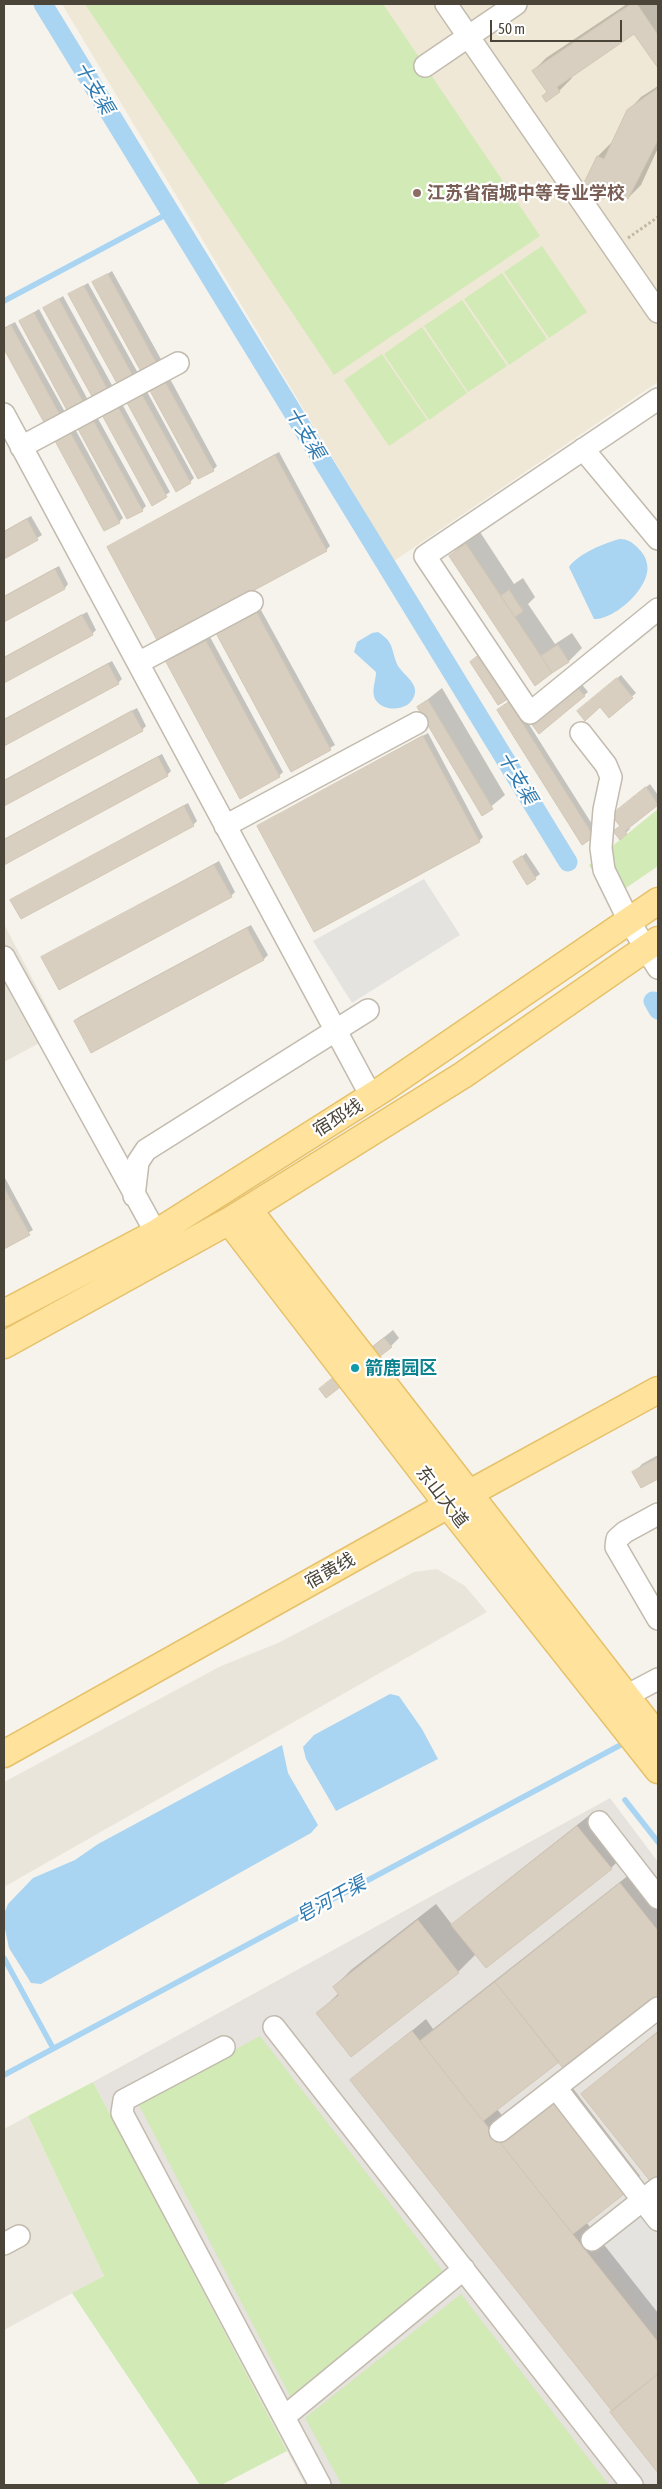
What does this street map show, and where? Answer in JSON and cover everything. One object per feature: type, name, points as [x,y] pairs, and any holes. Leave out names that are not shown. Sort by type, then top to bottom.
[{"type":"main road","name":"宿邳线","points":[[4,1312],[156,1233],[371,1096],[658,901]]},
{"type":"main road","name":"宿邳线","points":[[4,1345],[238,1215],[654,953]]},
{"type":"main road","name":"东山大道","points":[[238,1215],[458,1499],[646,1734]]},
{"type":"main road","name":"宿黄线","points":[[4,1754],[458,1499],[658,1390]]},
{"type":"main road","name":"东山大道","points":[[458,1499],[626,1696],[646,1734],[658,1770]]},
{"type":"street","points":[[446,4],[658,312]]},
{"type":"street","points":[[425,66],[516,4]]},
{"type":"street","points":[[21,446],[178,363]]},
{"type":"street","points":[[658,399],[426,556],[530,712],[658,609]]},
{"type":"street","points":[[4,414],[371,1096]]},
{"type":"street","points":[[583,449],[658,539]]},
{"type":"street","points":[[138,664],[252,602]]},
{"type":"street","points":[[225,826],[417,723]]},
{"type":"street","points":[[581,733],[606,765],[611,776],[604,810],[602,862],[606,876],[629,921],[654,953]]},
{"type":"street","points":[[4,957],[10,984],[156,1233]]},
{"type":"street","points":[[134,1196],[138,1162],[146,1150],[368,1010]]},
{"type":"street","points":[[658,1514],[625,1532],[617,1539],[616,1547],[658,1619]]},
{"type":"street","points":[[626,1696],[658,1679]]},
{"type":"street","points":[[598,1822],[658,1898]]},
{"type":"street","points":[[500,2130],[658,2008]]},
{"type":"street","points":[[274,2026],[632,2485]]},
{"type":"street","points":[[224,2047],[124,2100],[122,2113],[320,2485]]},
{"type":"street","points":[[556,2088],[651,2194],[658,2220]]},
{"type":"street","points":[[592,2240],[651,2194]]},
{"type":"street","points":[[284,2416],[464,2269]]},
{"type":"path","points":[[614,248],[658,216]]},
{"type":"shaded area","name":"江苏省宿城中等专业学校","points":[[62,4],[658,4],[658,382],[394,561]]},
{"type":"shaded area","points":[[424,879],[460,935],[352,1003],[313,941]]},
{"type":"shaded area","points":[[4,924],[60,1032],[4,1062]]},
{"type":"shaded area","points":[[437,1569],[465,1586],[487,1612],[4,1887],[4,1782],[221,1666],[278,1643],[414,1572]]},
{"type":"shaded area","points":[[610,1798],[658,1862],[658,2485],[305,2485],[93,2082]]},
{"type":"shaded area","points":[[28,2116],[104,2276],[4,2330],[4,2129]]},
{"type":"shaded area","points":[[643,2209],[658,2228],[658,2331],[594,2248]]},
{"type":"green space","points":[[85,4],[383,4],[540,236],[334,375]]},
{"type":"green space","points":[[542,246],[587,312],[549,338],[504,272]]},
{"type":"green space","points":[[502,273],[547,339],[509,365],[464,299]]},
{"type":"green space","points":[[462,300],[507,366],[468,392],[424,326]]},
{"type":"green space","points":[[422,327],[467,393],[429,420],[384,354]]},
{"type":"green space","points":[[382,354],[427,420],[389,446],[344,380]]},
{"type":"green space","points":[[658,809],[658,866],[610,899],[589,865]]},
{"type":"green space","points":[[260,2036],[445,2274],[291,2398],[138,2103]]},
{"type":"green space","points":[[93,2082],[287,2451],[221,2485],[200,2485],[72,2293],[104,2276],[28,2116]]},
{"type":"green space","points":[[461,2294],[609,2485],[342,2485],[305,2418]]},
{"type":"water","points":[[620,539],[631,542],[642,553],[647,564],[647,573],[638,591],[621,608],[603,618],[594,619],[569,567],[573,562],[592,550]]},
{"type":"water","points":[[378,632],[387,639],[397,664],[414,685],[415,693],[413,699],[403,707],[391,708],[379,704],[373,692],[376,672],[354,652],[357,642],[372,633]]},
{"type":"water","points":[[390,1694],[399,1696],[422,1729],[438,1759],[336,1811],[306,1759],[303,1747],[314,1735]]},
{"type":"water","points":[[282,1745],[288,1773],[318,1825],[311,1833],[41,1984],[31,1983],[9,1948],[4,1914],[8,1904],[33,1878],[75,1860],[98,1844]]},
{"type":"building","points":[[631,4],[637,4],[658,35],[658,68],[634,34],[557,87],[560,92],[546,102],[542,96],[547,92],[532,71]]},
{"type":"building","points":[[658,88],[658,140],[628,199],[609,190],[604,199],[581,189],[597,156],[604,159],[627,110]]},
{"type":"building","points":[[108,274],[158,366],[143,375],[92,282]]},
{"type":"building","points":[[84,286],[134,378],[119,387],[68,294]]},
{"type":"building","points":[[59,299],[109,392],[94,400],[43,308]]},
{"type":"building","points":[[34,313],[85,405],[69,414],[19,321]]},
{"type":"building","points":[[11,325],[61,417],[46,426],[4,349],[4,329]]},
{"type":"building","points":[[163,378],[214,471],[198,479],[148,387]]},
{"type":"building","points":[[140,391],[191,483],[176,492],[125,399]]},
{"type":"building","points":[[117,405],[167,497],[152,506],[101,413]]},
{"type":"building","points":[[92,418],[143,511],[127,519],[77,427]]},
{"type":"building","points":[[69,430],[120,523],[104,531],[54,439]]},
{"type":"building","points":[[275,455],[327,551],[158,642],[107,547]]},
{"type":"building","points":[[27,519],[38,540],[4,559],[4,532]]},
{"type":"building","points":[[466,544],[552,673],[535,686],[449,556]]},
{"type":"building","points":[[55,569],[65,589],[4,622],[4,597]]},
{"type":"building","points":[[509,590],[523,611],[515,617],[501,596]]},
{"type":"building","points":[[257,613],[331,750],[291,772],[217,635]]},
{"type":"building","points":[[82,615],[93,635],[4,683],[4,658]]},
{"type":"building","points":[[206,641],[280,777],[240,799],[166,662]]},
{"type":"building","points":[[558,645],[569,662],[552,673],[541,656]]},
{"type":"building","points":[[479,655],[508,699],[498,705],[470,662]]},
{"type":"building","points":[[108,664],[119,684],[4,746],[4,720]]},
{"type":"building","points":[[617,678],[633,698],[609,718],[600,707],[585,721],[577,711]]},
{"type":"building","points":[[575,685],[585,696],[539,734],[530,722]]},
{"type":"building","points":[[428,700],[493,809],[482,816],[417,707]]},
{"type":"building","points":[[509,702],[594,837],[582,845],[497,710]]},
{"type":"building","points":[[132,711],[143,731],[4,806],[4,781]]},
{"type":"building","points":[[423,736],[480,842],[314,932],[257,826]]},
{"type":"building","points":[[158,757],[168,776],[4,865],[4,840]]},
{"type":"building","points":[[646,787],[658,805],[625,831],[627,834],[620,840],[613,831],[620,826],[611,815]]},
{"type":"building","points":[[184,806],[194,826],[21,919],[10,900]]},
{"type":"building","points":[[522,856],[536,879],[527,885],[513,862]]},
{"type":"building","points":[[214,865],[232,897],[59,990],[41,957]]},
{"type":"building","points":[[247,928],[264,960],[91,1053],[74,1021]]},
{"type":"building","points":[[4,1187],[30,1235],[4,1249]]},
{"type":"building","name":"箭鹿园区","points":[[384,1338],[392,1347],[326,1398],[319,1389]]},
{"type":"building","points":[[658,1458],[658,1479],[641,1488],[632,1472]]},
{"type":"building","points":[[577,1826],[612,1869],[486,1968],[451,1925]]},
{"type":"building","points":[[620,1883],[658,1931],[658,1998],[566,2072],[495,1982]]},
{"type":"building","points":[[418,1920],[459,1973],[351,2057],[316,2013],[339,1995],[333,1987]]},
{"type":"building","points":[[495,1982],[559,2062],[483,2121],[420,2041]]},
{"type":"building","points":[[412,2031],[658,2342],[658,2374],[612,2411],[350,2080]]},
{"type":"building","points":[[658,2032],[658,2176],[651,2182],[581,2094]]},
{"type":"building","points":[[550,2097],[624,2194],[573,2234],[498,2140]]},
{"type":"building","points":[[658,2374],[658,2473],[610,2412]]},
{"type":"waterway","name":"十支渠","points":[[43,4],[568,862]]},
{"type":"waterway","points":[[4,301],[169,213]]},
{"type":"waterway","name":"十支渠","points":[[653,1001],[658,1010]]},
{"type":"waterway","name":"皂河干渠","points":[[4,2075],[628,1741]]},
{"type":"waterway","points":[[625,1800],[658,1842]]},
{"type":"waterway","points":[[4,1958],[53,2048]]},
{"type":"place","name":"江苏省宿城中等专业学校","points":[[417,193]]},
{"type":"place","name":"箭鹿园区","points":[[355,1368]]}]
